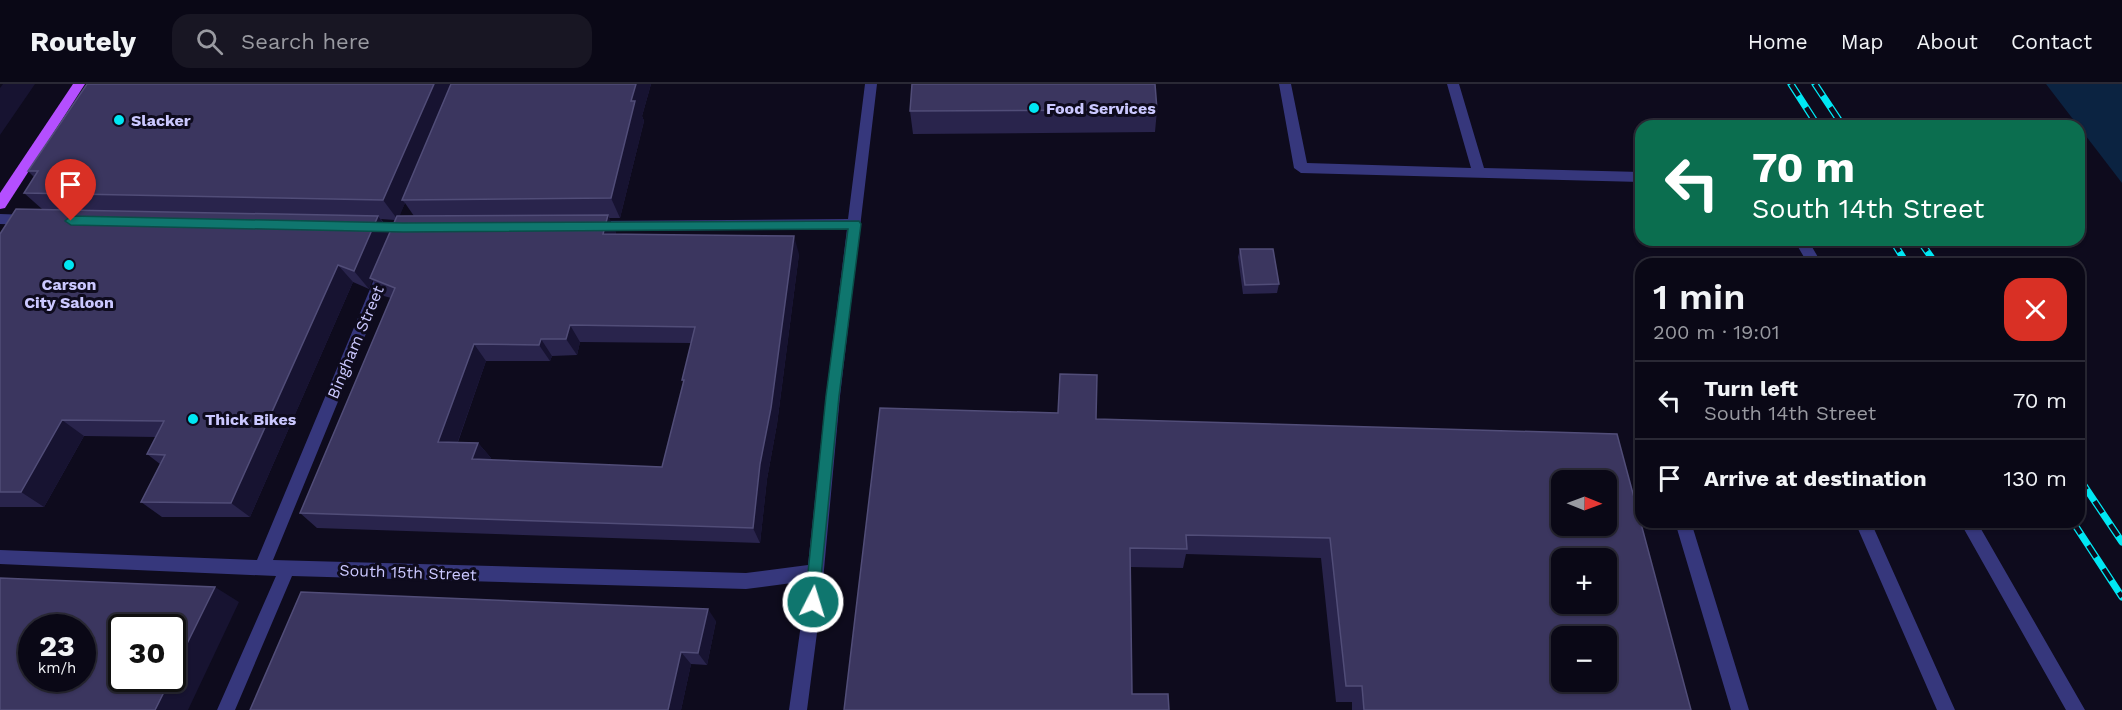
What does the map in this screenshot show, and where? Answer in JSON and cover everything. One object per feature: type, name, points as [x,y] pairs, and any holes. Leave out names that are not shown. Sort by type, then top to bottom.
[{"type":"main road","points":[[0,204],[79,84]]},
{"type":"street","points":[[798,710],[816,572],[832,396],[871,84]]},
{"type":"street","points":[[1285,84],[1300,168],[1635,177]]},
{"type":"street","points":[[1453,84],[1479,173]]},
{"type":"street","points":[[0,219],[47,220]]},
{"type":"street","points":[[579,226],[855,224]]},
{"type":"street","name":"Bingham Street","points":[[262,568],[389,260]]},
{"type":"street","points":[[1685,528],[1740,710]]},
{"type":"street","points":[[1866,528],[1946,710]]},
{"type":"street","points":[[1971,528],[2076,710]]},
{"type":"street","name":"South 15th Street","points":[[0,557],[287,569],[746,581],[816,572]]},
{"type":"street","points":[[226,710],[287,569]]},
{"type":"water","points":[[2046,84],[2122,84],[2122,183],[2085,135],[2085,120],[2074,120]]},
{"type":"building","points":[[87,84],[434,84],[383,200],[24,193],[38,171],[28,171]]},
{"type":"building","points":[[451,84],[636,84],[631,101],[635,101],[611,198],[402,200]]},
{"type":"building","points":[[912,84],[1155,84],[1157,110],[910,111]]},
{"type":"building","points":[[16,209],[378,216],[354,271],[338,265],[231,503],[141,502],[165,455],[147,454],[164,421],[62,420],[21,492],[0,492],[0,234]]},
{"type":"building","points":[[608,215],[603,234],[794,236],[771,408],[760,464],[753,528],[300,513],[395,288],[370,278],[397,216]],"holes":[[[570,325],[695,327],[662,467],[472,459],[478,443],[438,442],[474,344],[539,345],[541,339],[566,339]]]},
{"type":"building","points":[[1240,249],[1273,249],[1279,284],[1245,285]]},
{"type":"building","points":[[1060,374],[1097,375],[1096,419],[1617,434],[1635,501],[1635,528],[1642,528],[1691,710],[1364,710],[1362,686],[1346,686],[1330,538],[1186,535],[1187,549],[1130,548],[1132,694],[1168,694],[1169,710],[844,710],[880,408],[1058,413]]},
{"type":"building","points":[[0,578],[215,587],[186,646],[186,614],[108,614],[108,692],[164,692],[155,710],[0,710]]},
{"type":"building","points":[[301,592],[708,609],[698,653],[681,652],[668,710],[250,710]]},
{"type":"railway","points":[[1791,84],[1814,120]]},
{"type":"railway","points":[[1815,84],[1839,120]]},
{"type":"railway","points":[[1896,246],[1903,258]]},
{"type":"railway","points":[[1923,246],[1932,258]]},
{"type":"railway","points":[[2085,487],[2122,542]]},
{"type":"railway","points":[[2077,528],[2122,597]]},
{"type":"place","name":"Food Services","points":[[1034,108]]},
{"type":"place","name":"Slacker","points":[[119,120]]},
{"type":"place","name":"Carson City Saloon","points":[[69,265]]},
{"type":"place","name":"Thick Bikes","points":[[193,419]]},
{"type":"route","points":[[71,221],[403,227],[855,224],[832,396],[813,602]]}]
